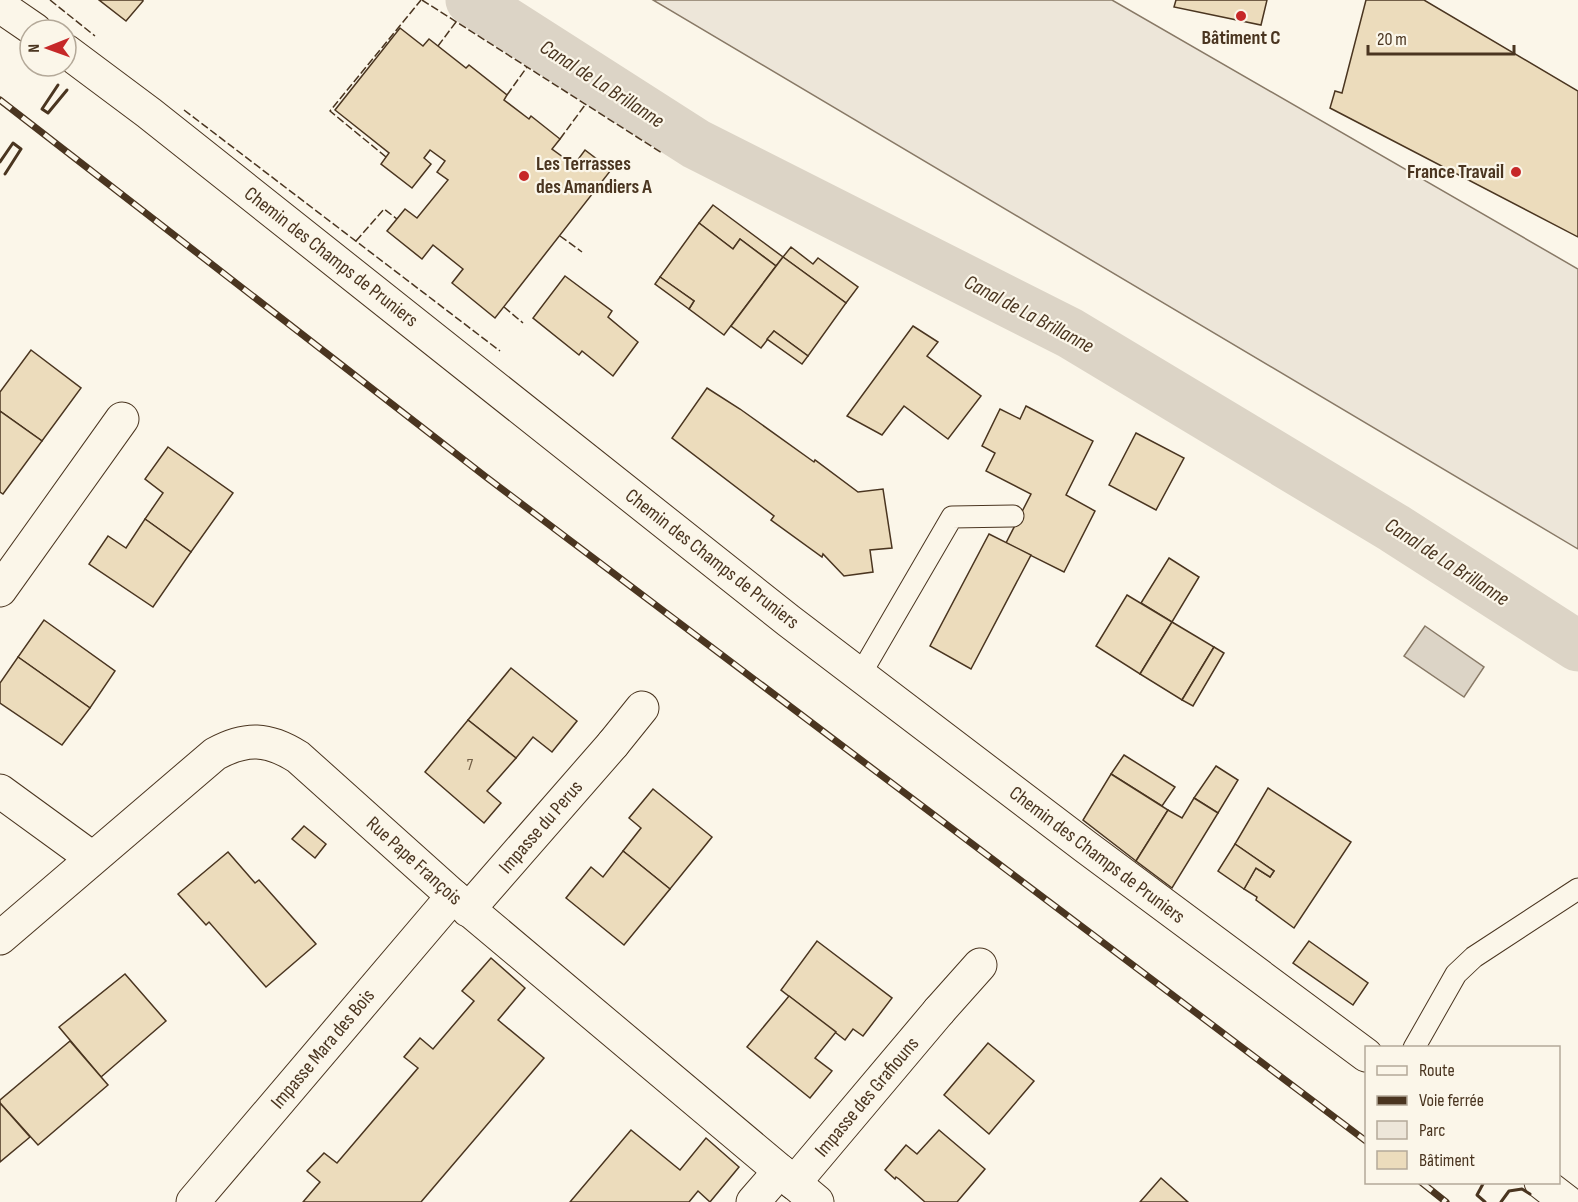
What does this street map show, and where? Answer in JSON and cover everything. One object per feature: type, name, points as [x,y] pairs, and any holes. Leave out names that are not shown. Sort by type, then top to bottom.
[{"type":"street","points":[[0,6],[18,18]]},
{"type":"street","name":"Chemin des Champs de Pruniers","points":[[78,60],[159,120],[771,607],[1086,848],[1365,1054]]},
{"type":"street","points":[[0,590],[122,419]]},
{"type":"street","name":"Impasse du Perus","points":[[461,903],[614,744],[642,708]]},
{"type":"street","name":"Rue Pape François","points":[[0,938],[214,754],[240,742],[272,743],[298,757],[461,903],[797,1185]]},
{"type":"street","points":[[0,791],[92,858]]},
{"type":"street","name":"Impasse Mara des Bois","points":[[193,1202],[461,903]]},
{"type":"street","name":"Impasse des Grafiouns","points":[[753,1202],[797,1185],[939,1011],[980,965]]},
{"type":"street","points":[[1544,1184],[1567,1202]]},
{"type":"lane","points":[[860,675],[952,517],[1013,516]]},
{"type":"lane","points":[[1415,1046],[1456,974],[1474,957],[1578,889]]},
{"type":"green space","points":[[653,0],[1112,0],[1578,269],[1578,549]]},
{"type":"shaded area","points":[[1425,626],[1484,667],[1464,697],[1404,656]]},
{"type":"building","points":[[99,0],[143,0],[143,1],[126,21]]},
{"type":"building","name":"Bâtiment C","points":[[1176,0],[1267,0],[1261,25],[1174,7]]},
{"type":"building","name":"France Travail","points":[[1366,0],[1424,0],[1578,91],[1578,237],[1330,108],[1335,91],[1342,93]]},
{"type":"building","name":"Les Terrasses des Amandiers A","points":[[400,28],[423,46],[429,39],[466,68],[469,65],[507,95],[504,100],[529,119],[531,116],[560,139],[552,149],[574,165],[585,150],[611,170],[495,318],[452,283],[463,269],[433,245],[422,259],[387,231],[405,209],[417,218],[448,180],[437,172],[445,161],[430,150],[424,158],[431,164],[412,188],[381,164],[389,153],[335,110]]},
{"type":"building","points":[[713,205],[783,257],[776,266],[740,239],[733,249],[699,223]]},
{"type":"building","points":[[699,223],[733,249],[740,239],[776,266],[724,335],[689,309],[694,301],[660,277]]},
{"type":"building","points":[[791,247],[813,264],[818,258],[858,287],[846,303],[783,257]]},
{"type":"building","points":[[783,257],[846,303],[808,356],[774,331],[761,348],[731,326]]},
{"type":"building","points":[[565,276],[612,311],[608,317],[638,342],[613,376],[582,351],[579,355],[533,318]]},
{"type":"building","points":[[660,277],[694,301],[689,309],[655,284]]},
{"type":"building","points":[[913,326],[938,342],[927,356],[981,396],[948,439],[904,406],[882,435],[847,416]]},
{"type":"building","points":[[774,331],[808,356],[802,364],[767,339]]},
{"type":"building","points":[[31,350],[81,388],[42,441],[0,411],[0,392]]},
{"type":"building","points":[[707,388],[814,462],[815,460],[858,492],[883,489],[892,548],[870,550],[873,572],[844,576],[823,554],[822,557],[771,520],[774,516],[672,438]]},
{"type":"building","points":[[1026,406],[1093,441],[1066,495],[1095,511],[1064,572],[1006,543],[1031,494],[986,471],[995,453],[982,446],[1000,409],[1020,419]]},
{"type":"building","points":[[0,411],[42,441],[3,494],[0,492]]},
{"type":"building","points":[[1136,433],[1184,458],[1156,510],[1109,485]]},
{"type":"building","points":[[168,447],[233,493],[191,552],[145,519],[163,493],[145,479]]},
{"type":"building","points":[[145,519],[191,552],[153,607],[89,564],[108,536],[126,548]]},
{"type":"building","points":[[989,534],[1031,555],[971,669],[930,646]]},
{"type":"building","points":[[1169,558],[1199,577],[1172,622],[1141,603]]},
{"type":"building","points":[[1127,595],[1172,622],[1140,674],[1096,646]]},
{"type":"building","points":[[44,620],[115,671],[90,708],[18,657]]},
{"type":"building","points":[[1172,622],[1214,647],[1182,700],[1140,674]]},
{"type":"building","points":[[1214,647],[1224,653],[1193,706],[1182,700]]},
{"type":"building","points":[[18,657],[90,708],[62,745],[0,703],[0,683]]},
{"type":"building","points":[[511,668],[577,721],[552,752],[533,737],[516,758],[468,720]]},
{"type":"building","points":[[468,720],[516,758],[487,791],[501,803],[484,823],[425,772]]},
{"type":"building","points":[[1124,755],[1175,787],[1162,806],[1111,774]]},
{"type":"building","points":[[1216,766],[1238,780],[1218,813],[1194,798]]},
{"type":"building","points":[[1111,774],[1168,810],[1136,861],[1083,820]]},
{"type":"building","points":[[1268,788],[1351,842],[1294,928],[1244,889],[1256,868],[1270,877],[1274,871],[1235,844]]},
{"type":"building","points":[[653,789],[712,837],[670,889],[623,851],[641,828],[629,818]]},
{"type":"building","points":[[1194,798],[1218,813],[1172,888],[1136,861],[1168,810],[1182,818]]},
{"type":"building","points":[[304,826],[326,844],[315,858],[292,839]]},
{"type":"building","points":[[1235,844],[1274,871],[1270,877],[1256,868],[1244,889],[1218,871]]},
{"type":"building","points":[[623,851],[670,889],[624,945],[566,898],[591,867],[603,877]]},
{"type":"building","points":[[228,852],[255,883],[259,880],[316,944],[266,987],[209,922],[206,925],[178,894]]},
{"type":"building","points":[[817,941],[892,998],[863,1036],[853,1029],[845,1040],[781,990]]},
{"type":"building","points":[[1309,941],[1368,983],[1353,1005],[1293,963]]},
{"type":"building","points":[[491,958],[525,988],[498,1020],[544,1058],[421,1202],[303,1202],[320,1182],[307,1171],[324,1153],[337,1163],[418,1068],[404,1057],[420,1038],[433,1049],[474,1001],[462,991]]},
{"type":"building","points":[[125,974],[166,1021],[101,1077],[59,1027]]},
{"type":"building","points":[[789,996],[836,1032],[815,1058],[832,1071],[810,1098],[747,1047]]},
{"type":"building","points":[[70,1041],[108,1085],[38,1145],[0,1103],[0,1100]]},
{"type":"building","points":[[988,1043],[1034,1081],[989,1134],[944,1095]]},
{"type":"building","points":[[0,1103],[30,1137],[0,1162]]},
{"type":"building","points":[[631,1130],[680,1170],[706,1138],[739,1167],[710,1202],[698,1191],[689,1202],[570,1202]]},
{"type":"building","points":[[939,1130],[985,1169],[957,1202],[925,1202],[885,1170],[906,1145],[917,1154]]},
{"type":"building","points":[[1161,1178],[1188,1202],[1140,1202]]},
{"type":"waterway","name":"Canal de La Brillanne","points":[[471,0],[696,144],[1070,333],[1394,528],[1578,646]]},
{"type":"railway","points":[[0,100],[486,477],[1365,1140]]},
{"type":"railway","points":[[1424,1184],[1446,1202]]},
{"type":"fence","points":[[50,0],[95,36]]},
{"type":"fence","points":[[386,157],[330,111],[421,0]]},
{"type":"fence","points":[[422,0],[662,153]]},
{"type":"fence","points":[[438,46],[456,22]]},
{"type":"fence","points":[[507,95],[527,67]]},
{"type":"fence","points":[[560,139],[585,105]]},
{"type":"fence","points":[[184,110],[500,351]]},
{"type":"fence","points":[[356,241],[384,209],[397,219]]},
{"type":"fence","points":[[560,236],[582,252]]},
{"type":"fence","points":[[504,307],[523,323]]},
{"type":"wall","points":[[58,85],[42,109],[48,113],[67,90]]},
{"type":"wall","points":[[0,162],[13,143],[21,149],[5,174]]},
{"type":"wall","points":[[1483,1184],[1477,1195],[1485,1202]]},
{"type":"wall","points":[[1501,1202],[1509,1191],[1522,1189],[1530,1194]]},
{"type":"place","name":"Bâtiment C","points":[[1241,16]]},
{"type":"place","name":"France Travail","points":[[1516,172]]},
{"type":"place","name":"Les Terrasses des Amandiers A","points":[[524,176]]}]
